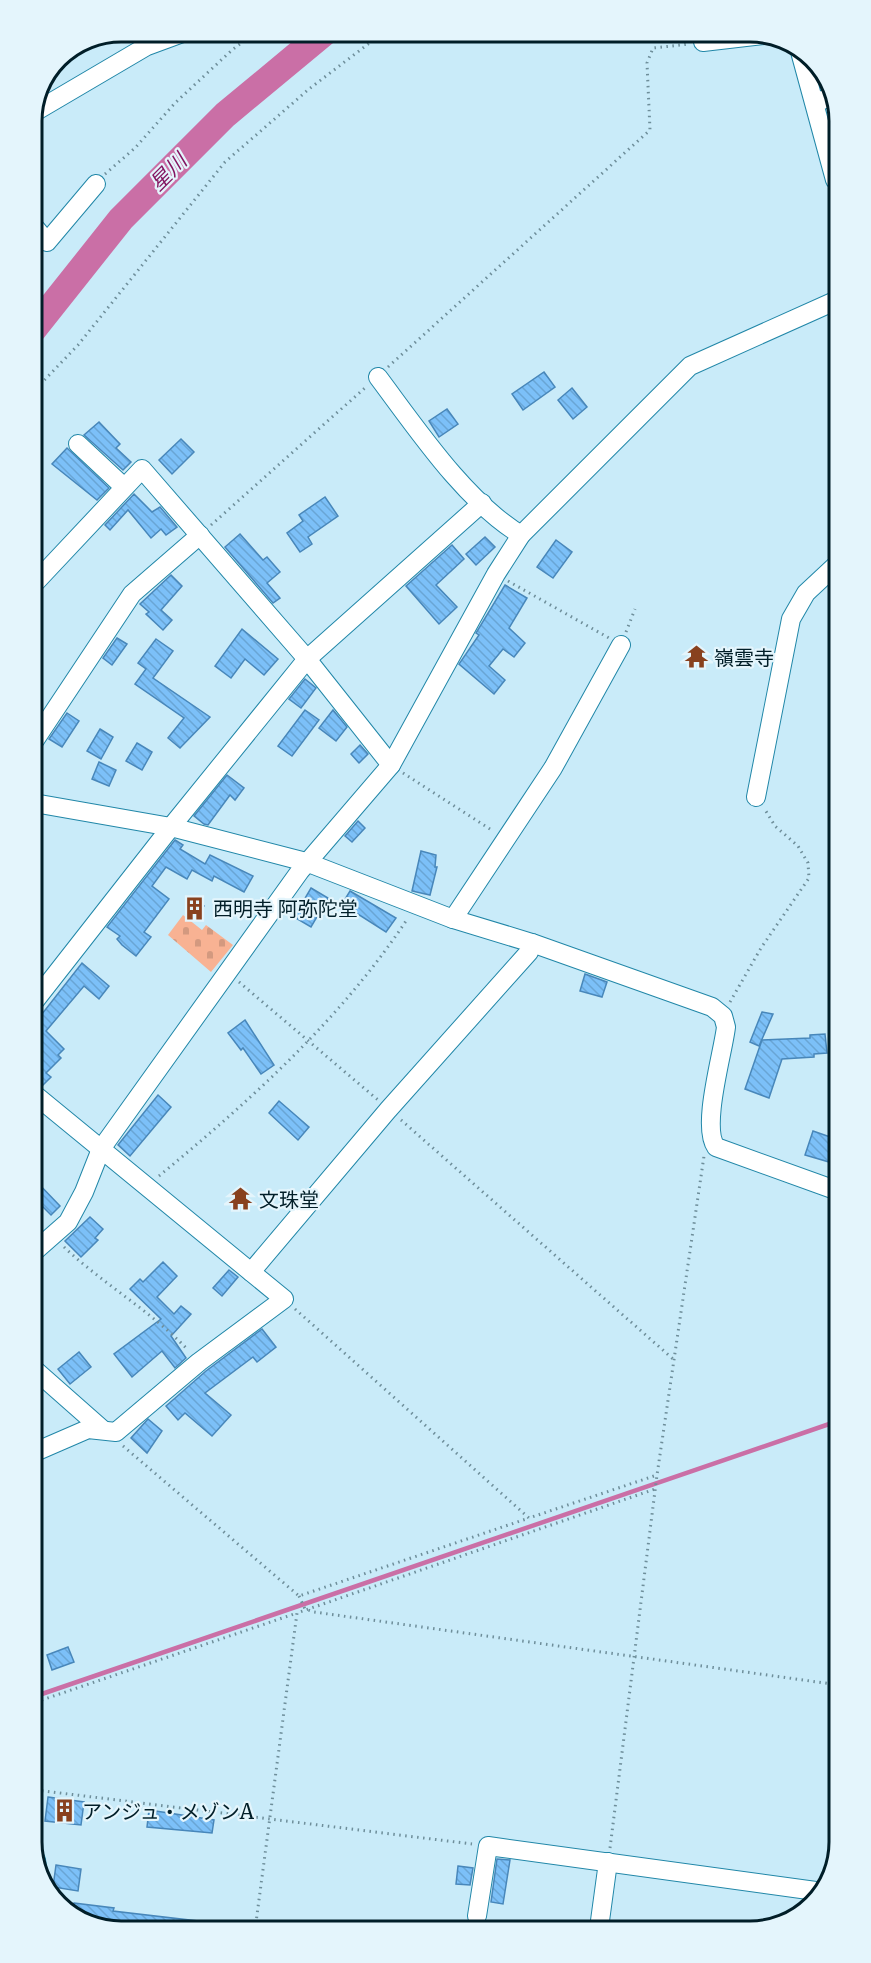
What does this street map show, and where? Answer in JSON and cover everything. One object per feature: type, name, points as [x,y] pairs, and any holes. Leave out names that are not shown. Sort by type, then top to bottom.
[{"type":"street","points":[[44,106],[139,42]]},
{"type":"street","points":[[803,63],[829,157]]},
{"type":"street","points":[[815,103],[826,99]]},
{"type":"street","points":[[42,236],[47,242],[96,184]]},
{"type":"street","points":[[42,1245],[68,1222],[84,1192],[101,1149],[226,971],[306,862],[391,765],[496,574],[520,535],[690,366],[829,304]]},
{"type":"street","points":[[378,376],[440,459],[502,523],[520,535]]},
{"type":"street","points":[[78,444],[124,487]]},
{"type":"street","points":[[42,575],[142,469],[307,659],[391,765]]},
{"type":"street","points":[[42,992],[171,826],[307,659],[482,503]]},
{"type":"street","points":[[42,729],[132,594],[200,535]]},
{"type":"street","points":[[756,796],[791,620],[806,592],[829,571]]},
{"type":"street","points":[[453,919],[553,768],[621,645]]},
{"type":"street","points":[[42,804],[171,826],[306,862],[453,919],[532,943],[712,1007],[723,1016],[726,1027],[710,1124],[711,1141],[716,1147],[829,1188]]},
{"type":"street","points":[[251,1272],[388,1110],[529,952],[532,943]]},
{"type":"street","points":[[42,1101],[284,1299],[199,1362],[116,1432],[88,1429],[42,1449]]},
{"type":"street","points":[[42,1376],[103,1430]]},
{"type":"street","points":[[477,1916],[488,1846],[812,1891]]},
{"type":"street","points":[[600,1921],[608,1862]]},
{"type":"path","points":[[96,184],[118,160],[135,148],[175,103],[243,42]]},
{"type":"path","points":[[42,383],[78,345],[225,162],[309,89],[371,42]]},
{"type":"path","points":[[200,535],[650,130],[647,63],[653,48],[704,42]]},
{"type":"path","points":[[496,574],[621,645],[635,609]]},
{"type":"path","points":[[391,765],[505,839]]},
{"type":"path","points":[[723,1016],[761,948],[809,878],[810,871],[798,846],[775,826],[756,796]]},
{"type":"path","points":[[147,1186],[263,1086],[309,1040],[390,945],[417,904]]},
{"type":"path","points":[[226,971],[309,1040],[674,1359]]},
{"type":"path","points":[[608,1862],[636,1658],[657,1475],[704,1154],[711,1141]]},
{"type":"path","points":[[52,1236],[90,1271],[175,1336],[199,1362]]},
{"type":"path","points":[[284,1299],[529,1518]]},
{"type":"path","points":[[103,1430],[299,1596],[305,1609]]},
{"type":"path","points":[[299,1596],[657,1475]]},
{"type":"path","points":[[42,1700],[655,1489]]},
{"type":"path","points":[[305,1609],[636,1658],[829,1684]]},
{"type":"path","points":[[256,1921],[297,1613]]},
{"type":"path","points":[[42,1791],[488,1846]]},
{"type":"green space","points":[[183,915],[202,930],[206,925],[233,945],[211,972],[168,935]]},
{"type":"building","points":[[544,372],[555,387],[523,410],[512,394]]},
{"type":"building","points":[[572,388],[587,407],[573,419],[558,400]]},
{"type":"building","points":[[447,409],[458,424],[439,437],[429,421]]},
{"type":"building","points":[[99,422],[120,444],[116,448],[131,462],[123,470],[84,435]]},
{"type":"building","points":[[181,439],[194,452],[172,474],[159,460]]},
{"type":"building","points":[[67,448],[109,488],[97,500],[52,464]]},
{"type":"building","points":[[134,494],[152,512],[160,507],[177,527],[166,535],[161,529],[151,538],[128,510],[110,530],[105,525]]},
{"type":"building","points":[[325,497],[338,516],[308,537],[312,544],[300,552],[287,533],[303,521],[299,515]]},
{"type":"building","points":[[240,534],[263,560],[267,557],[280,572],[267,583],[280,598],[273,603],[225,547]]},
{"type":"building","points":[[485,537],[495,547],[476,565],[466,554]]},
{"type":"building","points":[[556,540],[572,552],[553,578],[537,567]]},
{"type":"building","points":[[452,545],[464,559],[436,585],[457,607],[439,624],[406,586]]},
{"type":"building","points":[[171,575],[182,586],[161,610],[172,620],[163,630],[146,614],[149,612],[140,604]]},
{"type":"building","points":[[505,585],[527,598],[509,628],[525,643],[514,657],[503,649],[489,666],[505,680],[494,694],[459,664],[479,635],[476,633]]},
{"type":"building","points":[[242,629],[278,659],[264,675],[245,659],[231,678],[215,666]]},
{"type":"building","points":[[117,638],[127,644],[112,665],[103,658]]},
{"type":"building","points":[[156,639],[173,651],[153,678],[210,717],[180,748],[168,738],[184,718],[135,684],[146,669],[138,663]]},
{"type":"building","points":[[305,679],[316,688],[301,708],[289,699]]},
{"type":"building","points":[[305,710],[319,720],[292,756],[278,746]]},
{"type":"building","points":[[333,710],[347,727],[336,741],[319,728]]},
{"type":"building","points":[[67,713],[79,721],[62,747],[49,739]]},
{"type":"building","points":[[100,729],[113,737],[101,759],[87,751]]},
{"type":"building","points":[[137,743],[152,752],[142,770],[126,761]]},
{"type":"building","points":[[360,745],[368,754],[359,763],[351,754]]},
{"type":"building","points":[[99,762],[116,770],[109,786],[92,779]]},
{"type":"building","points":[[227,775],[244,788],[235,800],[230,795],[208,825],[204,824],[194,816]]},
{"type":"building","points":[[358,821],[365,828],[352,842],[345,836]]},
{"type":"building","points":[[175,840],[183,845],[180,849],[205,864],[210,855],[253,876],[244,892],[214,876],[212,881],[192,870],[187,879],[166,867],[152,886],[169,899],[144,932],[151,937],[136,956],[117,939],[120,936],[107,927]]},
{"type":"building","points":[[421,851],[436,855],[435,867],[437,867],[430,895],[412,891]]},
{"type":"building","points":[[311,888],[328,898],[311,927],[294,917]]},
{"type":"building","points":[[350,891],[396,918],[386,932],[342,904]]},
{"type":"building","name":"西明寺 阿弥陀堂","points":[[193,899],[204,906],[196,917],[186,910]]},
{"type":"building","points":[[82,963],[109,986],[99,999],[84,986],[46,1031],[64,1049],[58,1055],[61,1058],[46,1073],[51,1077],[43,1085],[42,1014]]},
{"type":"building","points":[[585,974],[607,982],[602,997],[580,991]]},
{"type":"building","points":[[762,1012],[773,1014],[759,1046],[750,1042]]},
{"type":"building","points":[[245,1020],[274,1065],[261,1074],[243,1048],[241,1050],[228,1033]]},
{"type":"building","points":[[825,1034],[827,1053],[814,1054],[814,1057],[782,1059],[769,1098],[745,1089],[762,1040],[810,1038],[810,1035]]},
{"type":"building","points":[[158,1095],[171,1107],[130,1156],[118,1145]]},
{"type":"building","points":[[279,1101],[309,1127],[298,1140],[269,1113]]},
{"type":"building","points":[[813,1131],[829,1137],[829,1162],[805,1155]]},
{"type":"building","points":[[42,1187],[60,1206],[51,1215],[42,1206]]},
{"type":"building","points":[[90,1217],[103,1229],[95,1238],[98,1240],[81,1257],[65,1241]]},
{"type":"building","points":[[163,1262],[177,1276],[157,1297],[174,1314],[181,1306],[191,1314],[171,1336],[186,1358],[175,1368],[162,1351],[132,1377],[114,1354],[161,1319],[130,1289],[140,1279],[143,1282]]},
{"type":"building","points":[[229,1270],[238,1277],[222,1296],[213,1288]]},
{"type":"building","points":[[262,1329],[276,1347],[257,1362],[253,1357],[205,1393],[231,1415],[212,1436],[185,1413],[178,1420],[166,1406],[206,1371]]},
{"type":"building","points":[[79,1352],[91,1367],[70,1384],[58,1369]]},
{"type":"building","points":[[148,1419],[162,1431],[147,1453],[131,1438]]},
{"type":"building","points":[[68,1647],[74,1662],[52,1670],[47,1655]]},
{"type":"building","name":"アンジュ・メゾンA","points":[[48,1797],[84,1802],[81,1825],[45,1821]]},
{"type":"building","points":[[149,1810],[214,1820],[212,1833],[147,1827]]},
{"type":"building","points":[[497,1859],[510,1860],[503,1904],[491,1902]]},
{"type":"building","points":[[56,1865],[81,1869],[78,1891],[56,1888],[54,1883]]},
{"type":"building","points":[[458,1866],[473,1868],[470,1885],[456,1884]]},
{"type":"building","points":[[74,1903],[114,1908],[113,1911],[198,1921],[116,1921],[91,1915],[74,1905]]},
{"type":"waterway","name":"星川","points":[[42,318],[121,219],[225,115],[313,42]]},
{"type":"waterway","points":[[42,1694],[829,1424]]},
{"type":"place","name":"嶺雲寺","points":[[696,657]]},
{"type":"place","name":"西明寺 阿弥陀堂","points":[[195,908]]},
{"type":"place","name":"文珠堂","points":[[241,1199]]},
{"type":"place","name":"アンジュ・メゾンA","points":[[64,1811]]}]
